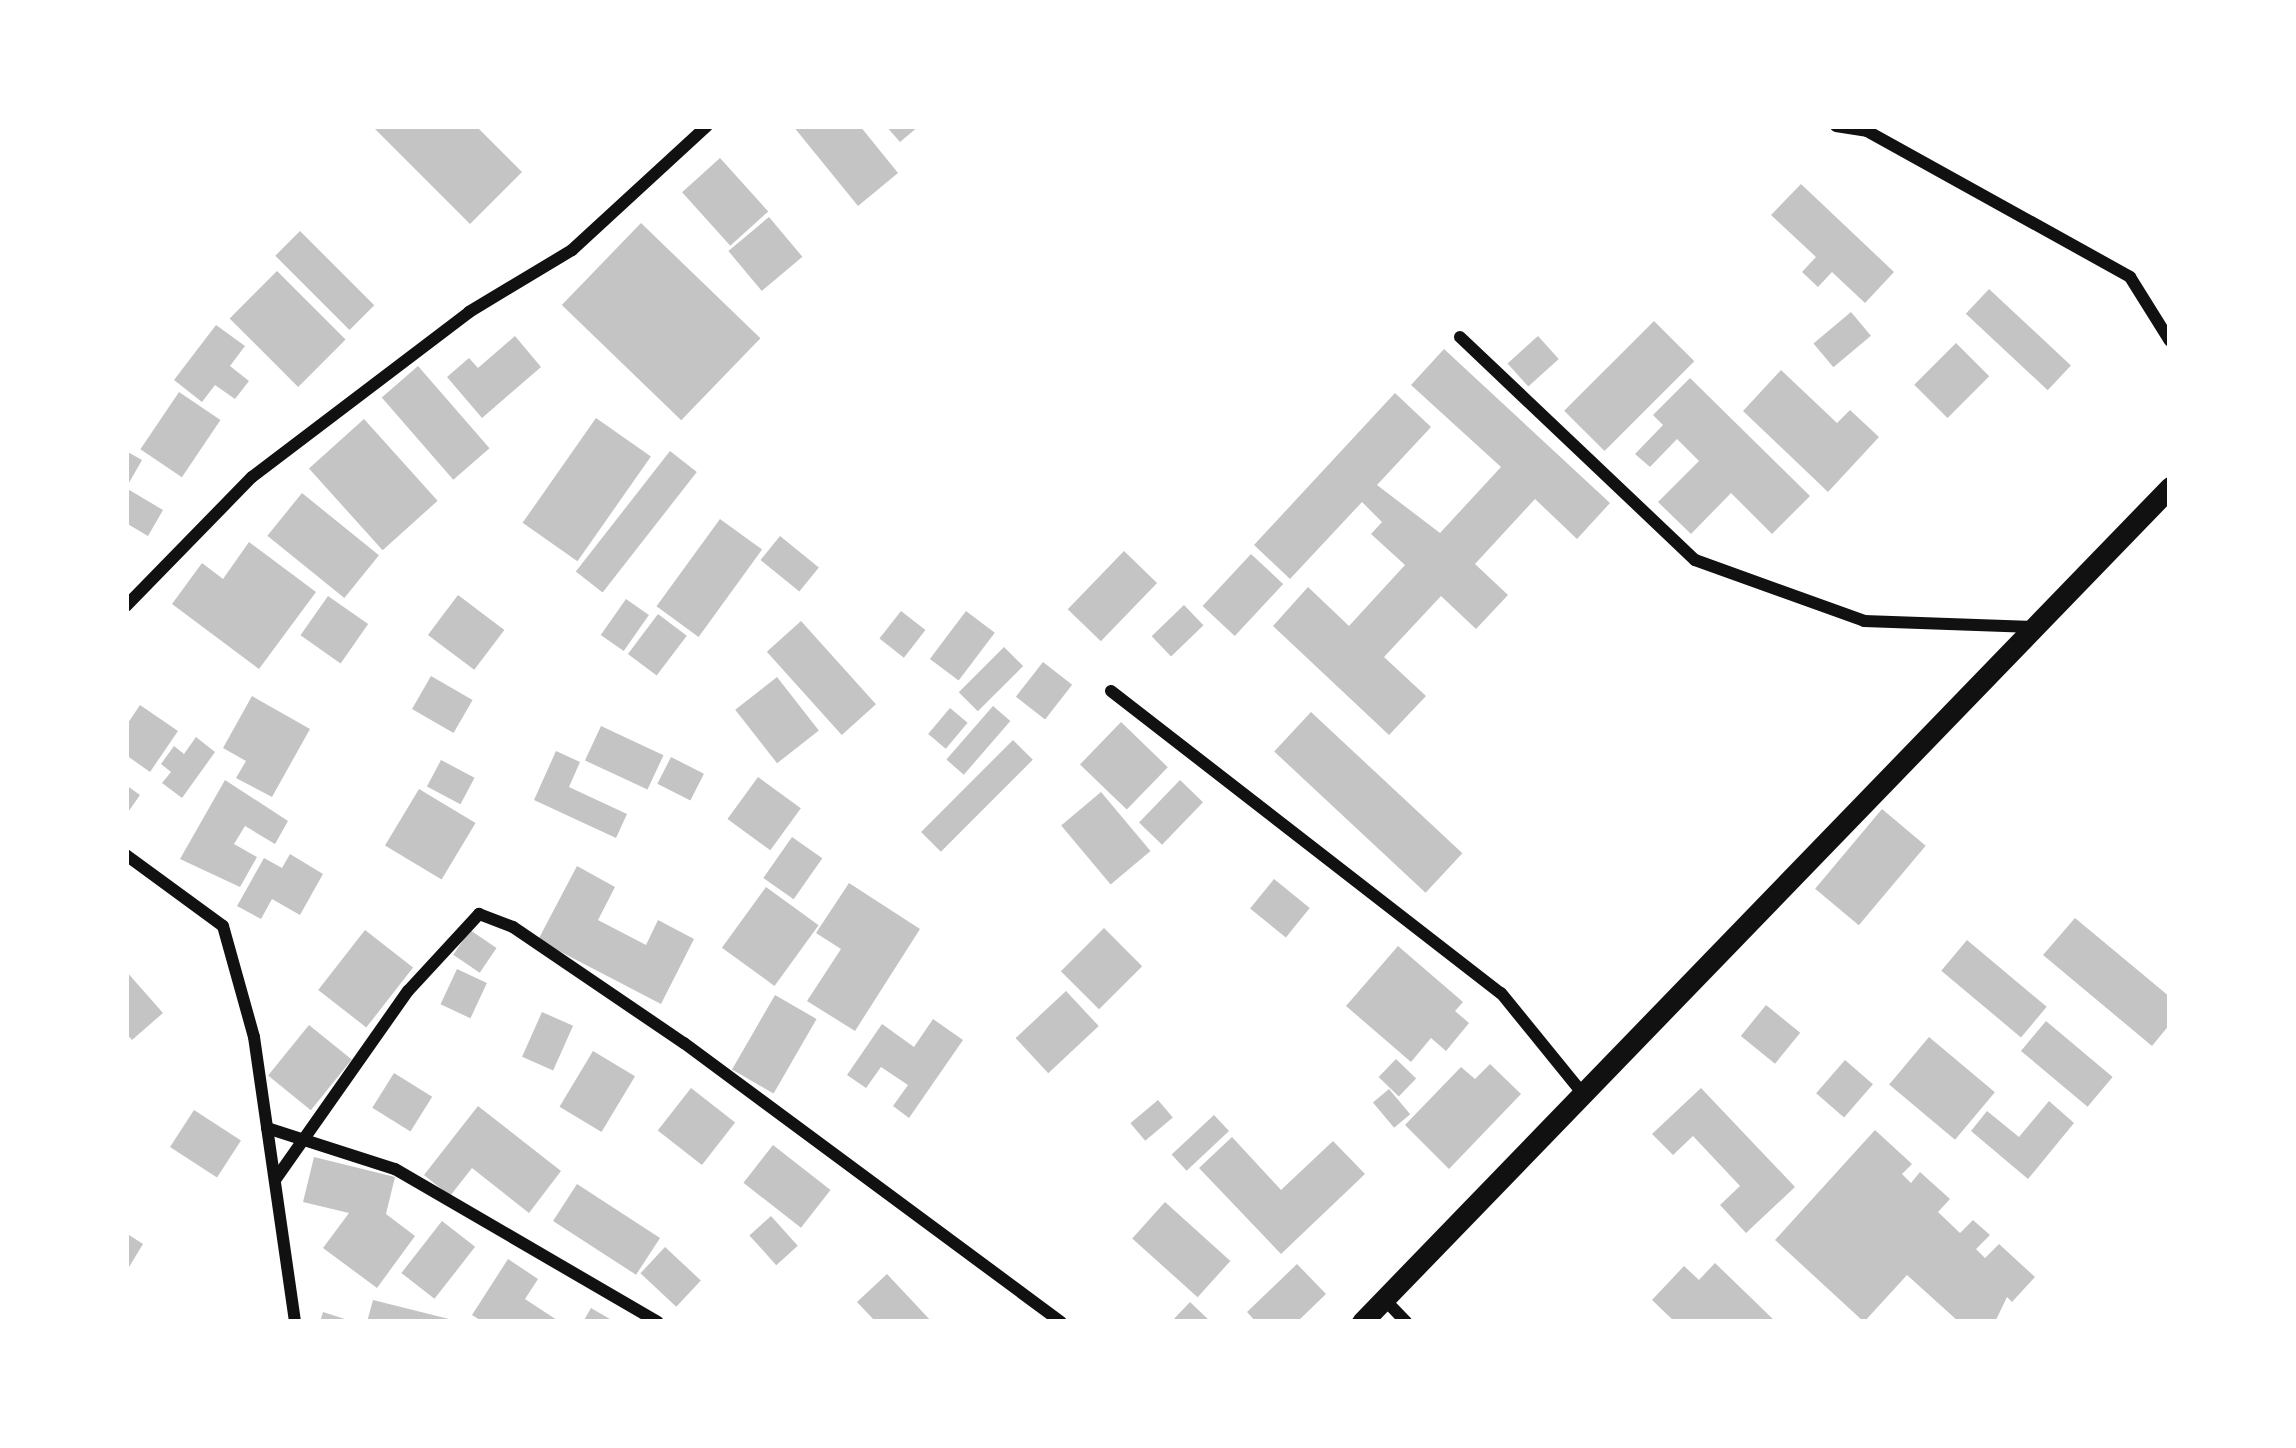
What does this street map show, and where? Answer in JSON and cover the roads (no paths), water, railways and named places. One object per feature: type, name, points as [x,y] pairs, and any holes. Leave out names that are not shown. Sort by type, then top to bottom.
[{"type":"street","points":[[126,606],[252,477],[469,312],[572,250],[707,126]]},
{"type":"street","points":[[1836,126],[1867,131],[2130,277],[2170,341]]},
{"type":"street","points":[[1460,337],[1695,560],[1864,621],[2035,627]]},
{"type":"street","points":[[1362,1322],[2170,487]]},
{"type":"street","points":[[1111,691],[1501,993],[1583,1094]]},
{"type":"street","points":[[126,855],[223,926],[254,1037],[296,1322]]},
{"type":"street","points":[[275,1180],[408,991],[479,914],[514,928],[684,1042],[1060,1322]]},
{"type":"street","points":[[267,1128],[307,1135],[395,1169],[658,1322]]},
{"type":"street","points":[[1384,1299],[1406,1322]]}]
